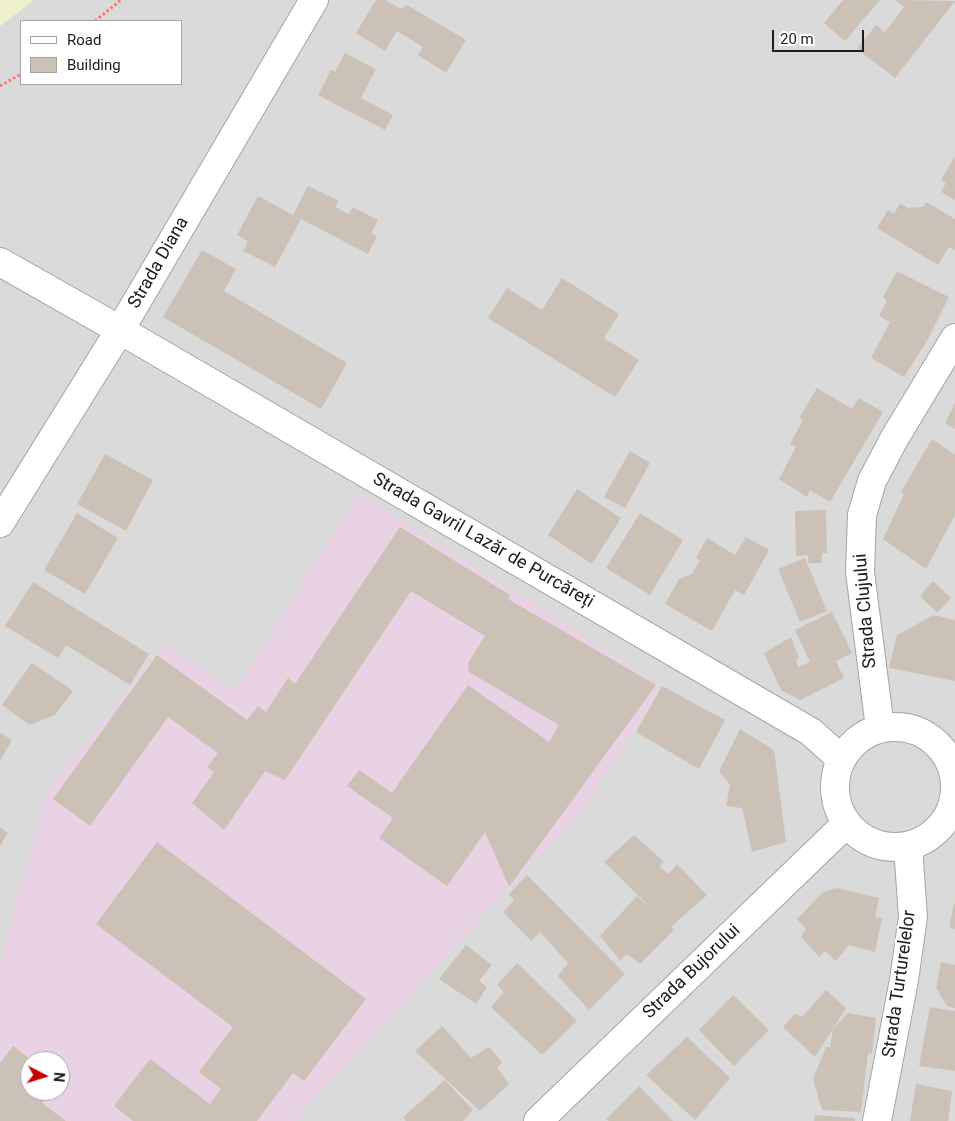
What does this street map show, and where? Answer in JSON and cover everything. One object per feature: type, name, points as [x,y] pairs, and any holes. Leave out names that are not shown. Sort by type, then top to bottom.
[{"type":"street","name":"Strada Diana","points":[[0,523],[120,330],[314,0]]},
{"type":"street","name":"Strada Gavril Lazăr de Purcăreți","points":[[0,262],[811,732],[841,760]]},
{"type":"street","name":"Strada Clujului","points":[[880,728],[860,572],[862,515],[872,481],[894,438],[955,338]]},
{"type":"street","points":[[898,727],[914,730],[929,738],[948,743],[954,782],[954,799],[948,815],[937,829],[924,839],[908,846],[891,847],[874,843],[860,835],[847,824],[839,809],[835,792],[836,775],[841,760],[851,746],[865,735],[880,728],[898,727]]},
{"type":"street","name":"Strada Bujorului","points":[[538,1121],[847,824]]},
{"type":"street","name":"Strada Turturelelor","points":[[877,1121],[914,917],[908,846]]},
{"type":"path","points":[[96,20],[121,0]]},
{"type":"path","points":[[0,86],[20,75]]},
{"type":"shaded area","points":[[34,0],[955,0],[955,1121],[0,1121],[0,26]]},
{"type":"shaded area","points":[[359,493],[662,686],[576,818],[509,887],[295,1121],[0,1121],[0,965],[47,791],[166,646],[236,690]]},
{"type":"green space","points":[[0,0],[34,0],[0,26]]},
{"type":"building","points":[[376,0],[385,0],[401,9],[407,5],[466,40],[446,73],[418,55],[423,47],[397,31],[385,51],[356,33]]},
{"type":"building","points":[[843,0],[880,0],[845,41],[824,23]]},
{"type":"building","points":[[895,0],[955,1],[895,78],[857,49],[876,25],[885,32],[904,7]]},
{"type":"building","points":[[345,53],[376,69],[361,98],[393,115],[385,130],[318,95],[331,70],[335,72]]},
{"type":"building","points":[[955,156],[955,200],[941,192],[946,183],[941,180]]},
{"type":"building","points":[[308,186],[339,201],[335,207],[349,214],[353,207],[378,220],[371,233],[377,236],[368,254],[301,219],[275,267],[243,251],[248,241],[237,235],[258,196],[293,215]]},
{"type":"building","points":[[926,202],[955,219],[955,250],[949,247],[938,265],[877,228],[888,210],[894,214],[900,203],[907,208],[923,207]]},
{"type":"building","points":[[202,250],[236,269],[224,291],[347,363],[321,409],[163,317]]},
{"type":"building","points":[[897,271],[949,297],[927,341],[904,377],[871,358],[890,322],[879,316],[887,301],[883,297]]},
{"type":"building","points":[[562,278],[619,314],[604,338],[639,360],[615,397],[488,318],[507,288],[542,310]]},
{"type":"building","points":[[817,388],[852,409],[859,398],[883,412],[830,502],[810,490],[807,497],[779,479],[796,447],[790,444],[803,420],[799,418]]},
{"type":"building","points":[[955,403],[955,429],[945,423]]},
{"type":"building","points":[[932,439],[955,455],[955,515],[926,569],[883,539],[904,494],[901,492]]},
{"type":"building","points":[[630,451],[650,463],[625,508],[604,497]]},
{"type":"building","points":[[105,454],[153,480],[126,531],[77,504]]},
{"type":"building","points":[[577,489],[621,518],[592,564],[548,535]]},
{"type":"building","points":[[826,510],[827,553],[822,553],[822,563],[808,563],[808,555],[796,556],[795,511]]},
{"type":"building","points":[[77,513],[118,538],[85,594],[44,570]]},
{"type":"building","points":[[640,513],[683,540],[650,595],[606,568]]},
{"type":"building","points":[[400,527],[510,595],[508,599],[656,685],[509,887],[485,832],[447,886],[379,838],[393,818],[347,786],[359,770],[392,793],[468,685],[549,742],[559,725],[469,672],[468,663],[485,636],[411,591],[285,780],[265,771],[224,830],[192,803],[214,772],[207,767],[218,753],[168,717],[90,826],[53,799],[157,655],[247,720],[258,706],[266,712],[288,678],[295,684]]},
{"type":"building","points":[[746,537],[769,550],[744,595],[735,590],[712,631],[665,604],[679,579],[692,574],[700,560],[696,558],[707,538],[735,555]]},
{"type":"building","points":[[805,558],[827,611],[800,622],[778,569]]},
{"type":"building","points":[[933,581],[951,598],[937,613],[920,596]]},
{"type":"building","points":[[33,582],[149,654],[130,685],[66,645],[58,658],[5,626]]},
{"type":"building","points":[[832,612],[852,653],[836,661],[844,678],[800,700],[781,690],[764,653],[791,637],[799,658],[796,660],[798,667],[810,662],[795,630]]},
{"type":"building","points":[[934,615],[955,620],[955,681],[889,668],[897,635]]},
{"type":"building","points":[[32,663],[73,691],[55,715],[30,725],[2,705]]},
{"type":"building","points":[[662,686],[725,720],[699,769],[636,732]]},
{"type":"building","points":[[740,729],[774,750],[786,842],[752,852],[742,808],[726,806],[730,785],[719,771]]},
{"type":"building","points":[[0,733],[12,740],[0,761]]},
{"type":"building","points":[[0,827],[8,833],[0,846]]},
{"type":"building","points":[[634,835],[663,861],[660,867],[669,874],[677,864],[707,895],[671,927],[674,930],[640,964],[627,954],[620,960],[600,936],[637,896],[657,914],[604,862]]},
{"type":"building","points":[[157,842],[366,999],[304,1081],[293,1073],[257,1121],[133,1121],[114,1106],[150,1059],[210,1104],[221,1089],[199,1072],[233,1027],[96,924]]},
{"type":"building","points":[[527,875],[625,974],[589,1010],[558,976],[568,963],[540,932],[531,941],[503,912],[514,901],[509,894]]},
{"type":"building","points":[[837,888],[879,898],[875,917],[882,918],[875,952],[849,945],[836,961],[825,951],[819,957],[801,937],[806,929],[797,919],[823,892]]},
{"type":"building","points":[[955,904],[955,929],[949,927]]},
{"type":"building","points":[[466,945],[492,965],[479,981],[487,987],[476,1004],[439,979]]},
{"type":"building","points":[[941,962],[955,965],[955,1008],[947,1006],[936,988]]},
{"type":"building","points":[[517,963],[577,1021],[542,1055],[491,1007],[504,992],[497,985]]},
{"type":"building","points":[[826,990],[846,1008],[815,1057],[783,1027],[795,1014],[802,1017]]},
{"type":"building","points":[[733,995],[769,1030],[734,1066],[699,1030]]},
{"type":"building","points":[[930,1007],[955,1011],[955,1071],[919,1066]]},
{"type":"building","points":[[848,1013],[876,1018],[872,1054],[868,1053],[861,1112],[822,1110],[813,1079],[826,1047],[830,1047],[833,1029]]},
{"type":"building","points":[[442,1026],[471,1058],[489,1047],[502,1062],[497,1068],[509,1084],[480,1111],[415,1051]]},
{"type":"building","points":[[687,1037],[730,1078],[695,1120],[646,1075]]},
{"type":"building","points":[[13,1046],[20,1051],[20,1101],[43,1101],[42,1103],[66,1121],[0,1121],[0,1063]]},
{"type":"building","points":[[445,1080],[473,1110],[463,1121],[406,1121],[403,1117]]},
{"type":"building","points":[[916,1084],[952,1091],[948,1121],[910,1121]]},
{"type":"building","points":[[639,1086],[673,1121],[609,1121],[606,1119]]},
{"type":"building","points":[[815,1115],[855,1118],[855,1121],[814,1121]]}]
